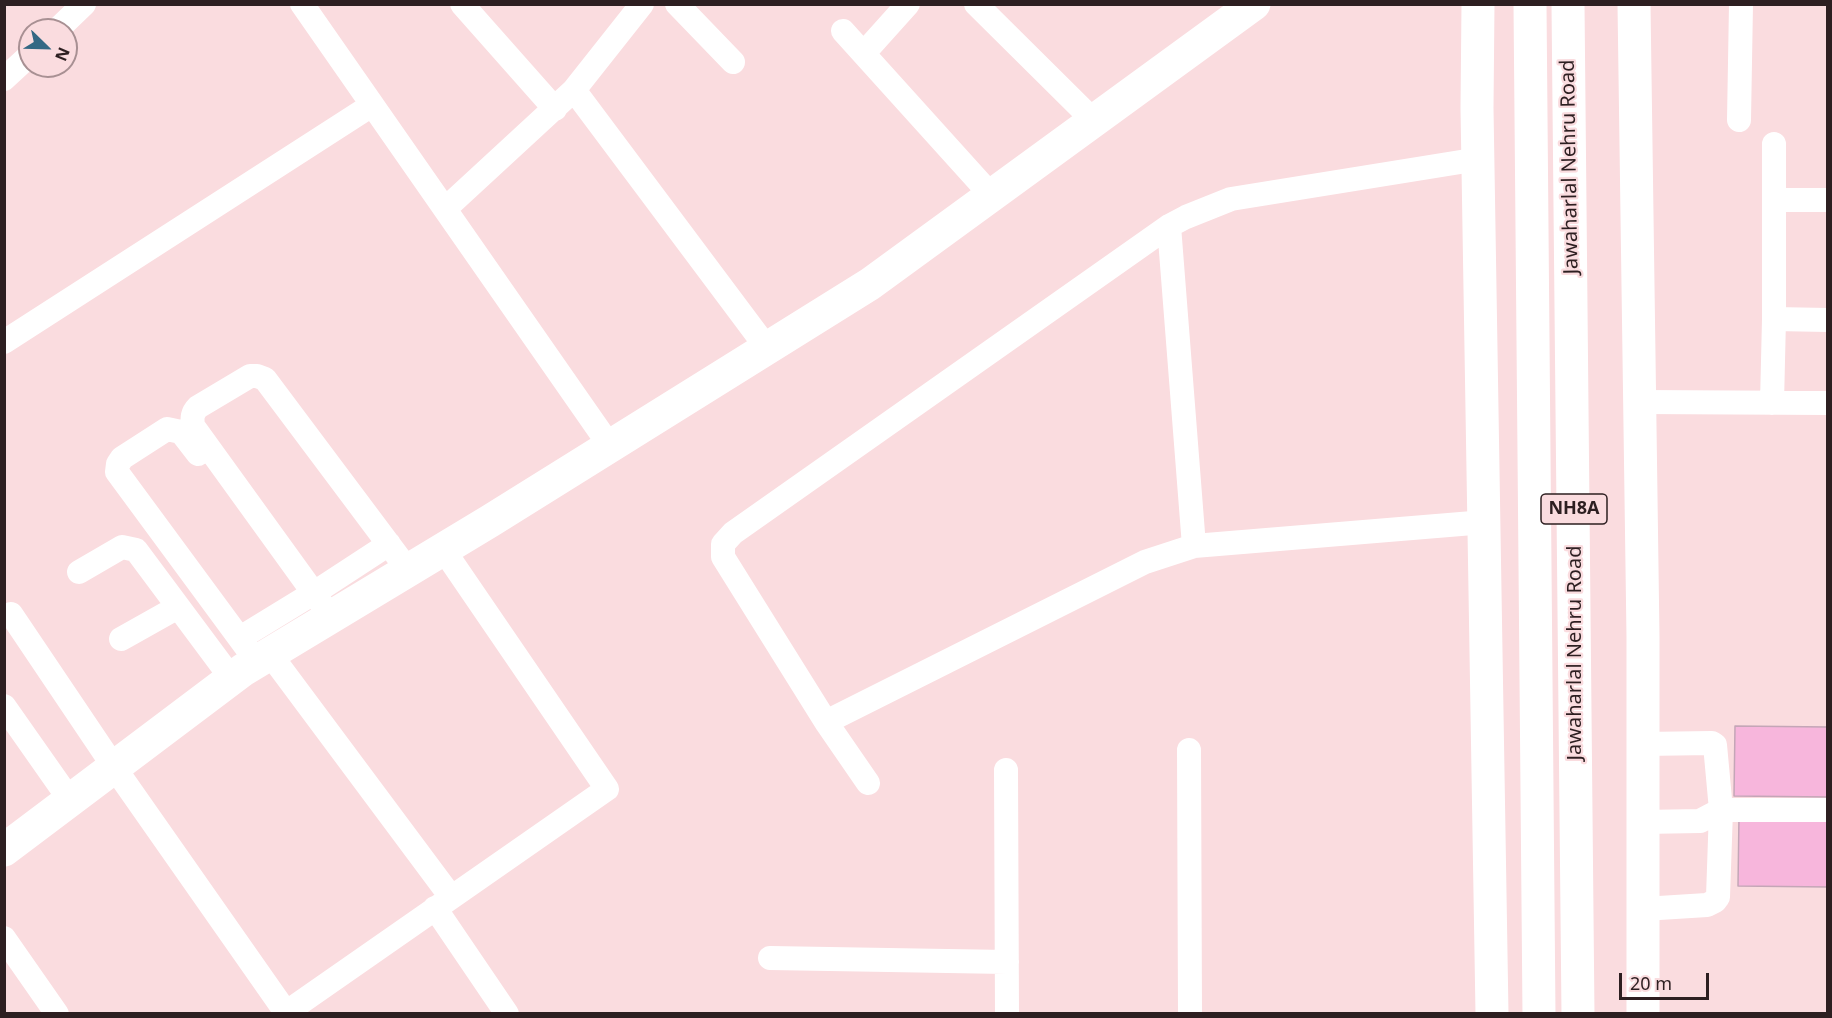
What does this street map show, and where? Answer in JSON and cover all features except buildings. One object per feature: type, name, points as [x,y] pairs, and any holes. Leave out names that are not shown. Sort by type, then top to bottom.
[{"type":"street","points":[[69,18],[84,4]]},
{"type":"street","points":[[302,4],[610,446]]},
{"type":"street","points":[[462,4],[555,109]]},
{"type":"street","points":[[445,209],[574,90],[642,4]]},
{"type":"street","points":[[677,4],[733,62]]},
{"type":"street","points":[[864,54],[908,4]]},
{"type":"street","points":[[976,4],[1094,121]]},
{"type":"street","points":[[319,607],[408,570],[870,284],[1254,4]]},
{"type":"street","points":[[1478,4],[1477,108],[1492,1014]]},
{"type":"street","name":"Jawaharlal Nehru Road","points":[[1530,4],[1539,1014]]},
{"type":"street","name":"Jawaharlal Nehru Road","points":[[1568,4],[1578,1014]]},
{"type":"street","points":[[1634,4],[1640,402],[1643,1014]]},
{"type":"street","points":[[1739,120],[1741,4]]},
{"type":"street","points":[[843,31],[992,195]]},
{"type":"street","points":[[4,80],[18,67]]},
{"type":"street","points":[[574,90],[767,348]]},
{"type":"street","points":[[4,342],[372,105]]},
{"type":"street","points":[[1772,403],[1774,144]]},
{"type":"street","points":[[868,783],[826,722],[723,557],[723,544],[732,533],[1169,226],[1186,217],[1231,199],[1479,159]]},
{"type":"street","points":[[1774,200],[1827,200]]},
{"type":"street","points":[[1169,226],[1194,546]]},
{"type":"street","points":[[1774,319],[1827,320]]},
{"type":"street","points":[[319,607],[193,426],[192,417],[198,407],[250,376],[265,379],[408,570]]},
{"type":"street","points":[[1640,402],[1827,404]]},
{"type":"street","points":[[319,607],[181,432],[167,429],[122,458],[117,472],[250,658],[443,903],[507,1014]]},
{"type":"street","points":[[826,722],[1145,562],[1194,546],[1485,522]]},
{"type":"street","points":[[4,850],[319,607],[389,544]]},
{"type":"street","points":[[79,572],[114,550],[122,547],[136,550],[178,607],[250,658]]},
{"type":"street","points":[[11,614],[114,767],[286,1013],[607,789],[443,549]]},
{"type":"street","points":[[121,639],[178,607]]},
{"type":"street","points":[[4,706],[70,800]]},
{"type":"street","points":[[1643,744],[1712,742],[1715,745],[1721,810],[1718,897],[1715,901],[1707,905],[1643,909]]},
{"type":"street","points":[[1189,750],[1190,1014]]},
{"type":"street","points":[[1006,770],[1007,1014]]},
{"type":"street","points":[[1643,822],[1700,821],[1721,810],[1827,810]]},
{"type":"street","points":[[4,938],[57,1014]]},
{"type":"street","points":[[770,958],[1007,962]]}]
